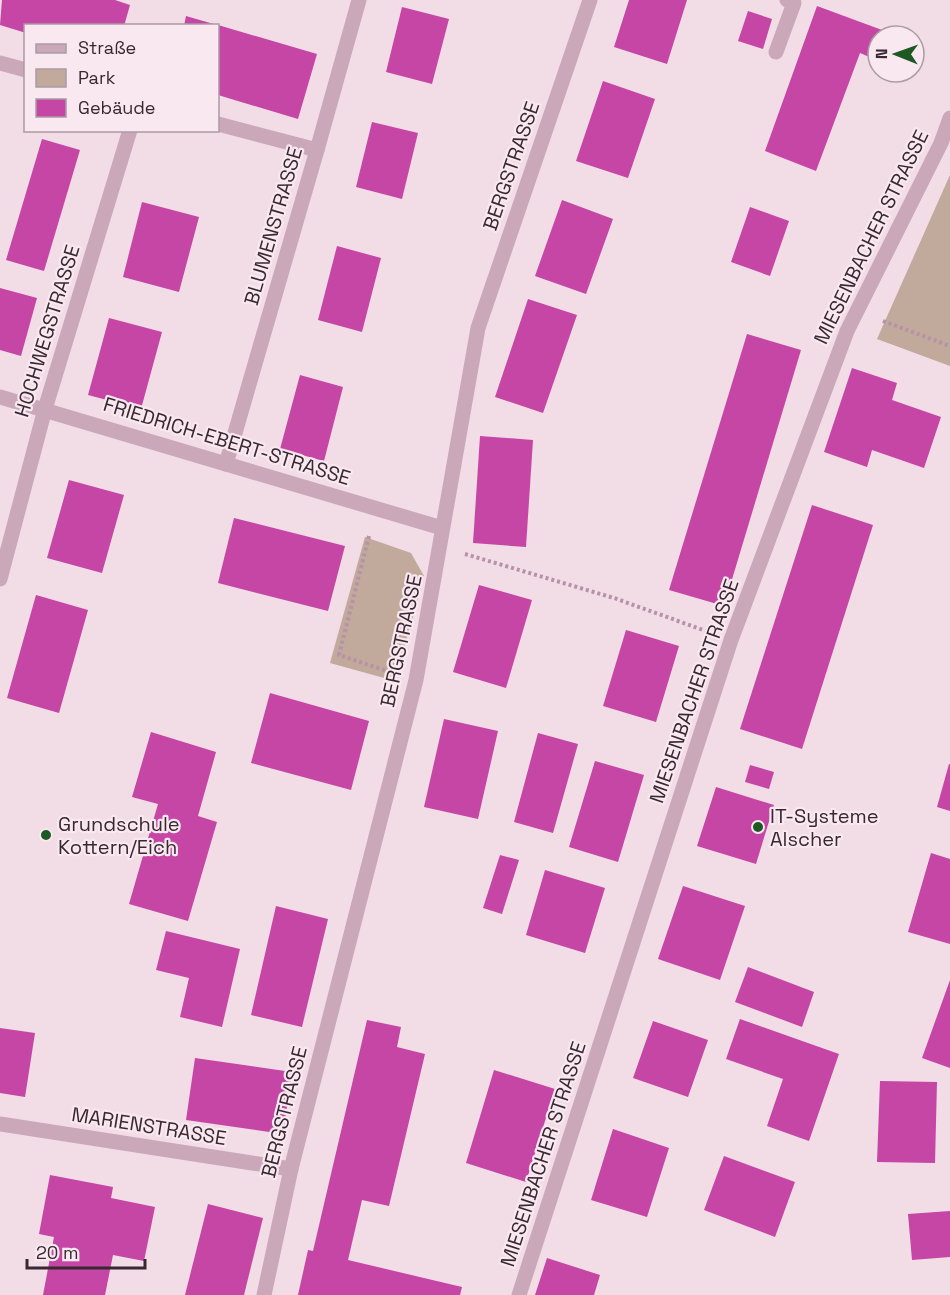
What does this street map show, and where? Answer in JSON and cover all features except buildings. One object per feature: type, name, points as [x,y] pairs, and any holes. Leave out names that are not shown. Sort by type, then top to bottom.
[{"type":"street","name":"BLUMENSTRASSE","points":[[226,464],[359,0]]},
{"type":"street","name":"BERGSTRASSE","points":[[264,1295],[291,1169],[416,680],[478,328],[590,0]]},
{"type":"street","points":[[776,52],[794,3],[787,0]]},
{"type":"street","points":[[0,63],[24,69]]},
{"type":"street","name":"MIESENBACHER STRASSE","points":[[519,1295],[731,640],[847,331],[941,143],[950,118]]},
{"type":"street","points":[[219,124],[317,150]]},
{"type":"street","name":"HOCHWEGSTRASSE","points":[[0,579],[45,409],[129,132]]},
{"type":"street","name":"FRIEDRICH-EBERT-STRASSE","points":[[0,397],[442,528]]},
{"type":"street","name":"MARIENSTRASSE","points":[[0,1124],[291,1169]]},
{"type":"path","points":[[856,311],[950,346]]},
{"type":"path","points":[[376,507],[339,655],[416,680]]},
{"type":"path","points":[[441,547],[614,598],[731,640]]},
{"type":"green space","points":[[950,175],[950,366],[877,339]]},
{"type":"green space","points":[[365,537],[411,553],[424,576],[395,681],[330,663]]},
{"type":"place","name":"IT-Systeme Alscher","points":[[758,827]]},
{"type":"place","name":"Grundschule Kottern/Eich","points":[[46,835]]}]
